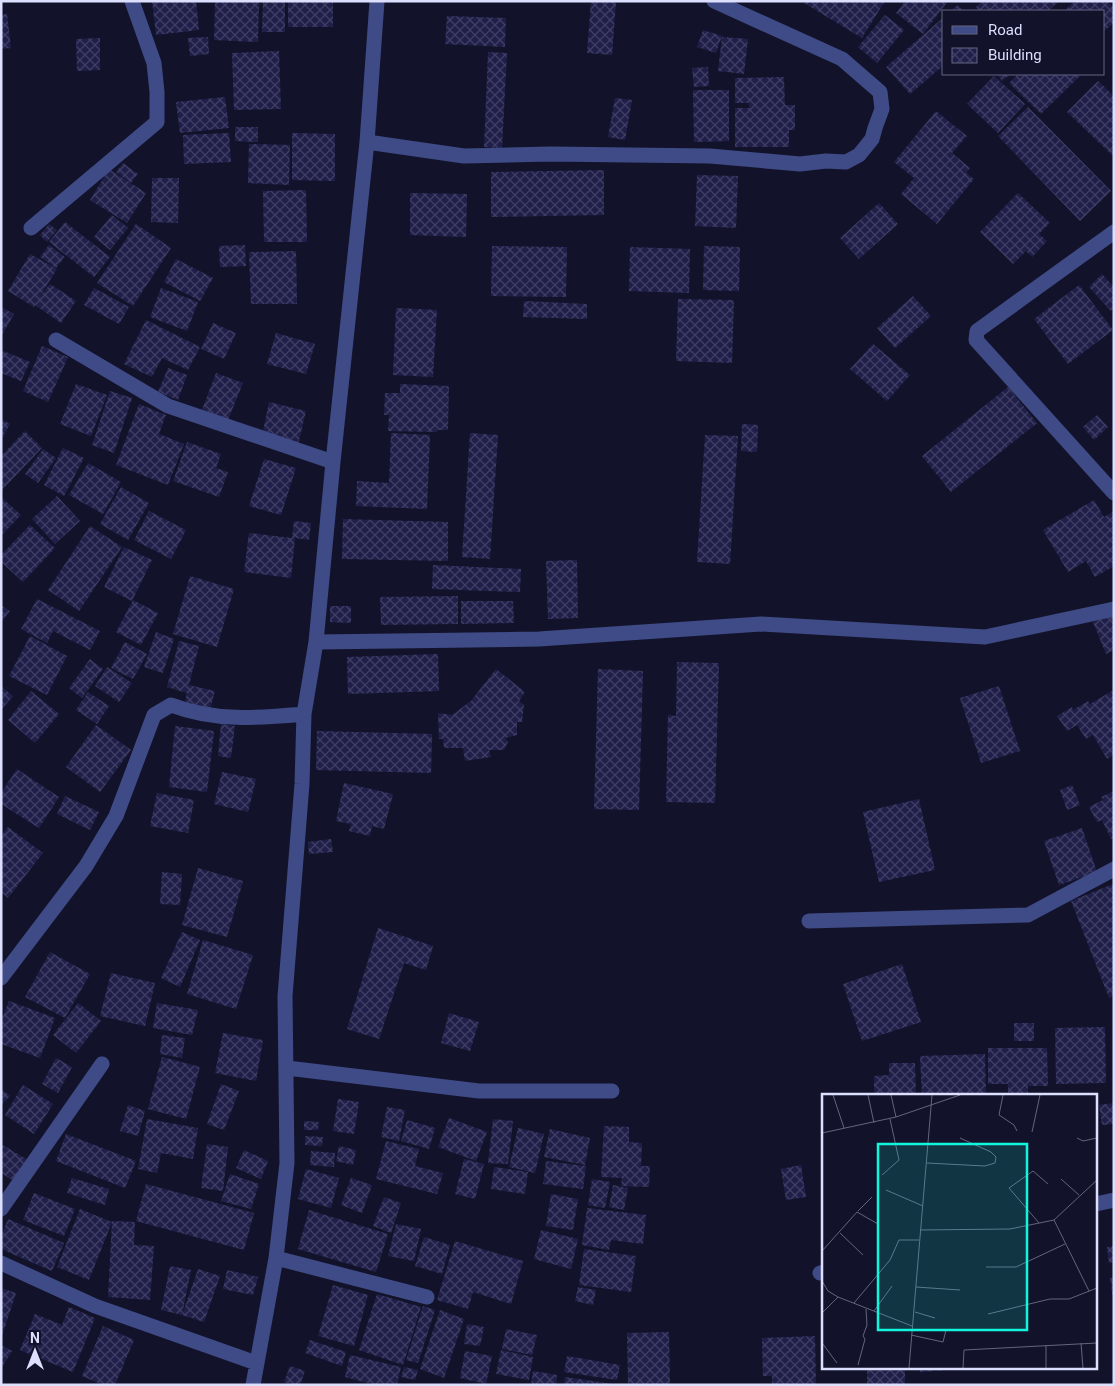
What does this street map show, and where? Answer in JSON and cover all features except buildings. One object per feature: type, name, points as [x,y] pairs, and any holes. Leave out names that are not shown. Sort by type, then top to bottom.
[{"type":"street","points":[[31,228],[157,122],[157,92],[154,63],[132,1]]},
{"type":"street","points":[[253,1385],[276,1258],[287,1163],[285,996],[302,784],[304,714],[306,692],[316,642],[367,142],[377,1]]},
{"type":"street","points":[[367,142],[464,156],[550,154],[710,156],[800,164],[826,161],[846,162],[859,155],[872,139],[882,109],[880,92],[842,59],[714,1]]},
{"type":"street","points":[[1114,232],[977,331],[976,340],[1114,493]]},
{"type":"street","points":[[56,340],[168,406],[333,462]]},
{"type":"street","points":[[316,642],[539,639],[761,624],[985,637],[1114,609]]},
{"type":"street","points":[[1,978],[86,866],[116,816],[154,715],[171,705],[191,713],[244,719],[304,714]]},
{"type":"street","points":[[809,921],[1028,915],[1114,869]]},
{"type":"street","points":[[1,1209],[102,1064]]},
{"type":"street","points":[[287,1068],[479,1091],[612,1091]]},
{"type":"street","points":[[1098,1204],[1114,1200]]},
{"type":"street","points":[[276,1258],[427,1297]]},
{"type":"street","points":[[1,1263],[94,1306],[256,1363]]}]
